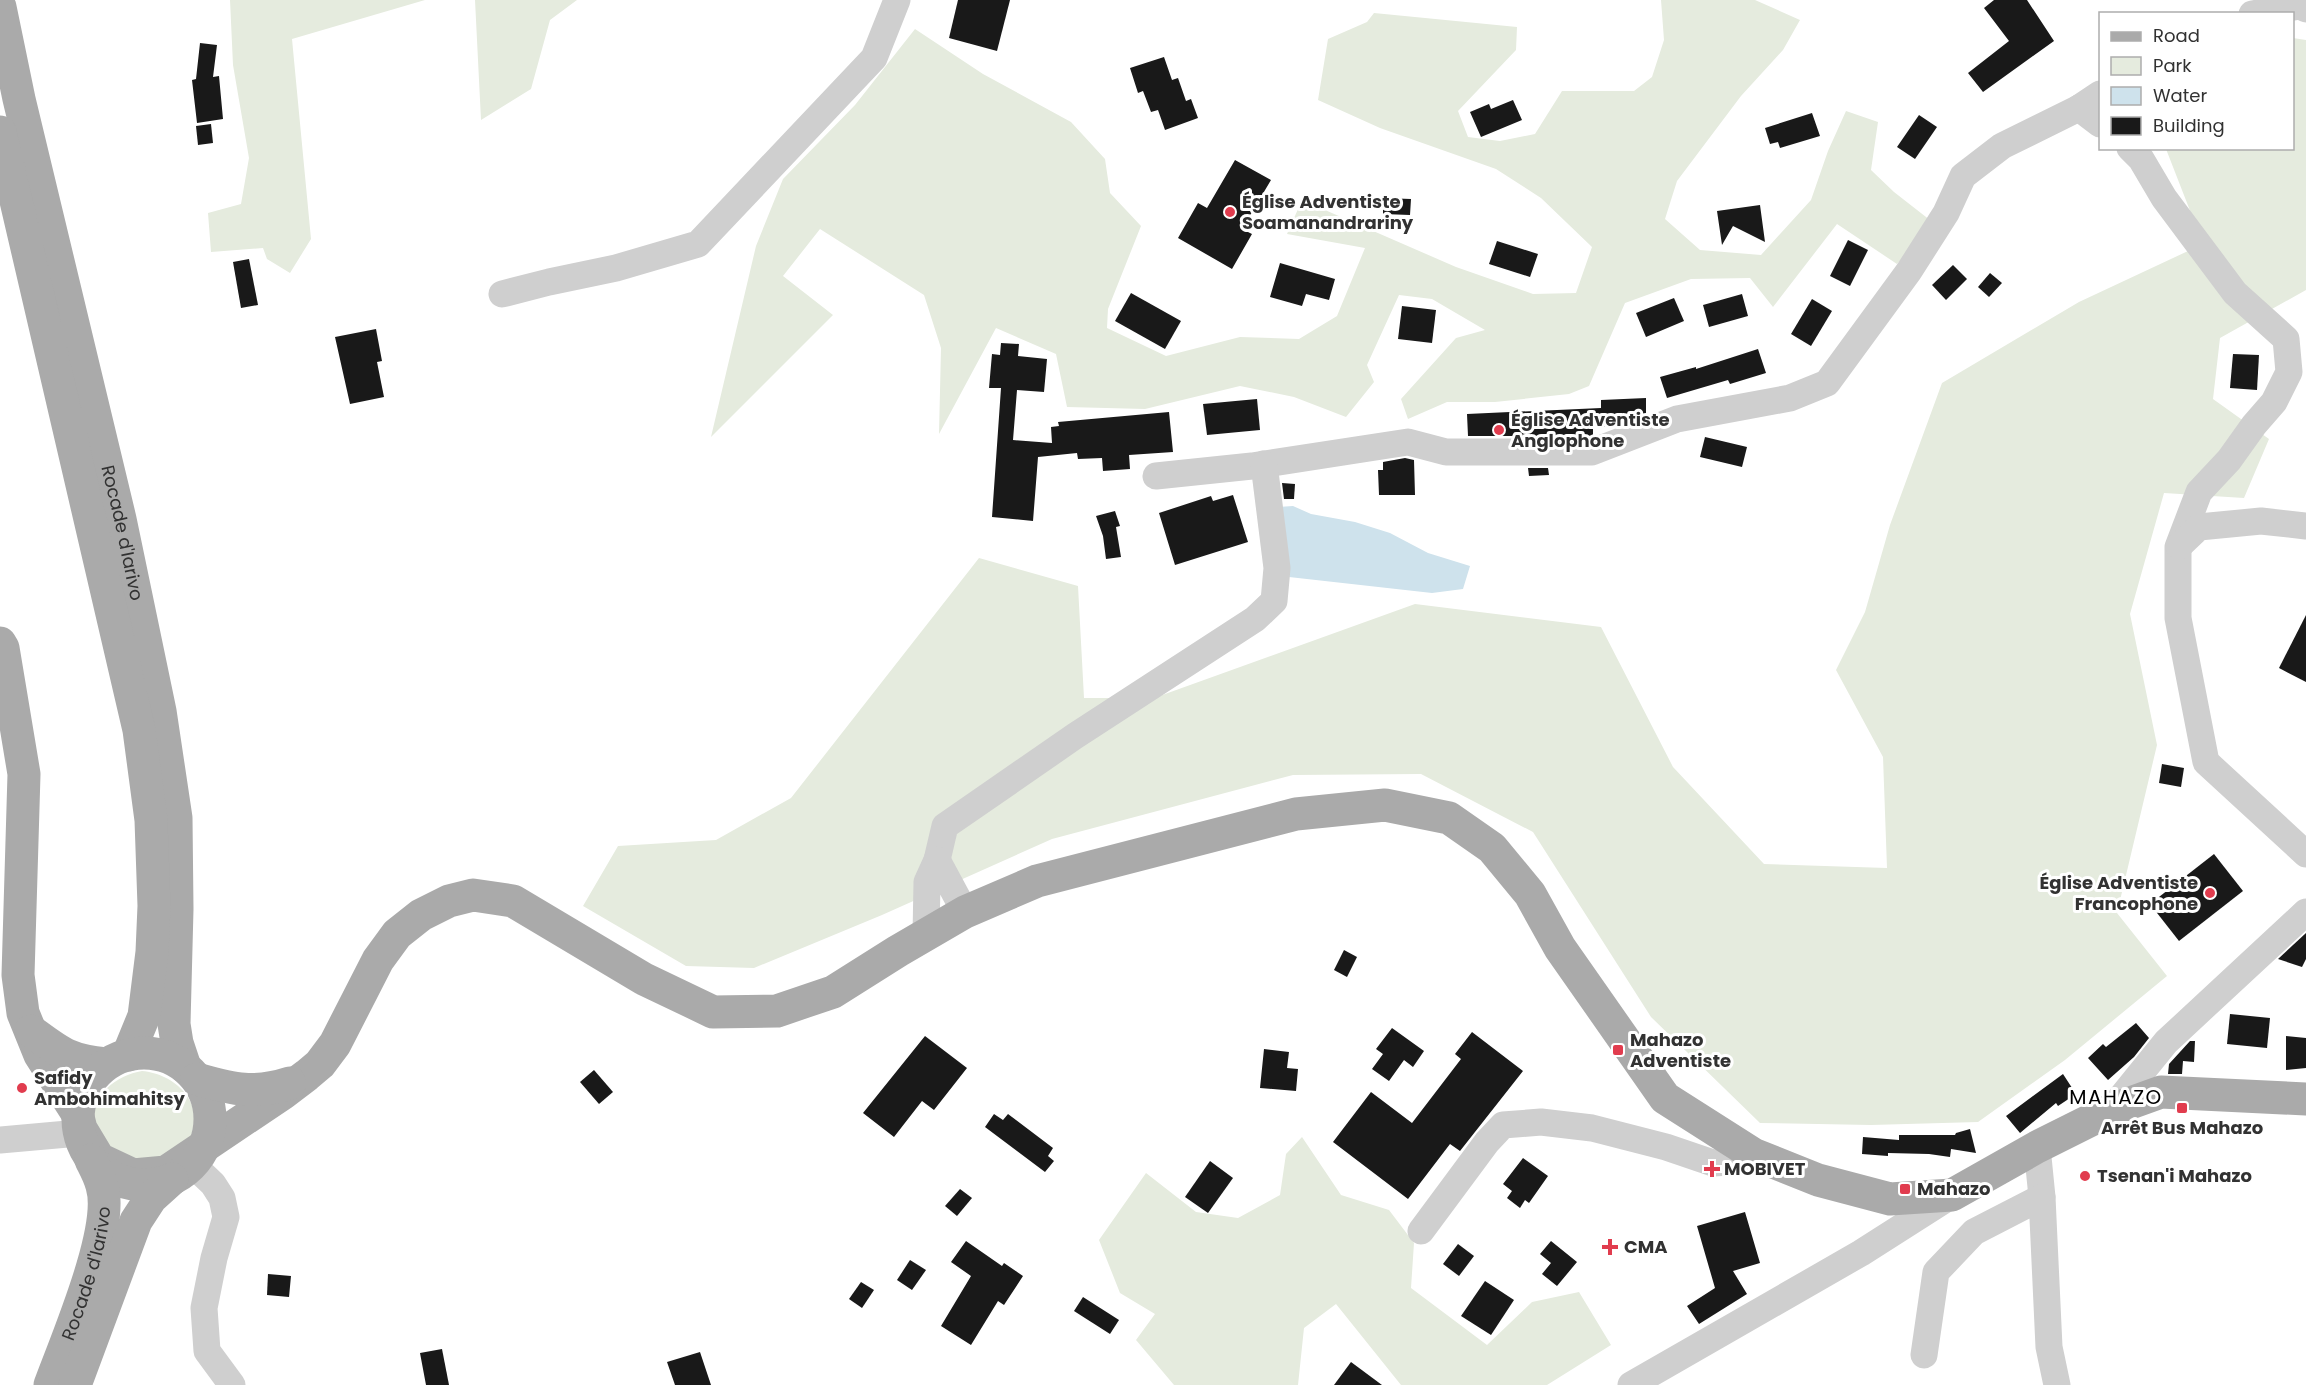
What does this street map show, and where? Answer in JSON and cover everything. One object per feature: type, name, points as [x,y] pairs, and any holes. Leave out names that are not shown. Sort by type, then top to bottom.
[{"type":"main road","name":"Rocade d'Iarivo","points":[[0,7],[19,99],[120,519],[160,711],[176,818],[177,909],[174,1024],[177,1043],[191,1073],[207,1099],[210,1122],[190,1162],[151,1198],[136,1221],[75,1385]]},
{"type":"main road","name":"Rocade d'Iarivo","points":[[0,132],[139,730],[151,820],[153,929],[144,1016],[117,1059],[92,1077],[82,1094],[82,1135],[103,1187],[104,1217],[89,1277],[50,1385]]},
{"type":"main road","points":[[0,643],[13,698],[24,774],[18,975],[23,1013],[39,1055],[50,1074],[60,1085],[82,1135],[115,1179],[129,1184],[144,1185],[190,1162],[320,1064],[335,1044],[378,960],[397,934],[421,915],[448,901],[473,895],[513,901],[644,979],[713,1012],[777,1011],[833,992],[965,912],[1037,881],[1296,813],[1385,805],[1449,818],[1492,848],[1530,894],[1560,948],[1665,1098],[1752,1154],[1818,1180],[1890,1199],[1952,1195],[2037,1147],[2111,1110],[2161,1092],[2306,1099]]},
{"type":"main road","points":[[30,1030],[66,1056],[84,1062],[158,1054],[172,1059],[191,1073],[238,1090],[270,1089],[298,1081]]},
{"type":"main road","points":[[82,1135],[81,1129],[99,1159],[133,1175],[166,1172],[190,1162]]},
{"type":"street","points":[[501,294],[616,268],[698,244],[874,58],[897,0]]},
{"type":"street","points":[[2264,12],[2300,6],[2306,9]]},
{"type":"street","points":[[1156,476],[1264,464],[1408,442],[1446,452],[1592,452],[1677,419],[1790,398],[1827,383],[1909,271],[1946,213],[1963,176],[2002,146],[2090,101],[2099,122]]},
{"type":"street","points":[[2132,150],[2142,159],[2164,198],[2235,293],[2286,339],[2289,372],[2274,402],[2229,460],[2199,492],[2178,547],[2178,618],[2206,762],[2306,854]]},
{"type":"street","points":[[926,935],[927,882],[937,860],[945,826],[1075,736],[1255,619],[1274,601],[1277,568],[1264,464]]},
{"type":"street","points":[[2178,547],[2199,527],[2261,521],[2306,526]]},
{"type":"street","points":[[937,860],[965,912]]},
{"type":"street","points":[[2111,1110],[2166,1042],[2306,912]]},
{"type":"street","points":[[1421,1231],[1487,1142],[1503,1125],[1541,1122],[1592,1128],[1666,1147],[1713,1163],[1767,1160]]},
{"type":"street","points":[[0,1140],[82,1135]]},
{"type":"street","points":[[2037,1147],[2042,1197],[2049,1347],[2057,1385]]},
{"type":"street","points":[[190,1162],[213,1184],[222,1198],[226,1217],[214,1258],[204,1308],[207,1351],[232,1385]]},
{"type":"street","points":[[1630,1385],[1861,1253],[1952,1195]]},
{"type":"street","points":[[1924,1355],[1936,1272],[1974,1232],[2042,1197]]},
{"type":"green space","points":[[230,0],[425,0],[292,39],[311,239],[290,273],[267,259],[263,248],[211,252],[208,213],[241,204],[249,158],[233,65]]},
{"type":"green space","points":[[475,0],[577,0],[550,20],[531,89],[481,120]]},
{"type":"green space","points":[[1661,0],[1755,0],[1800,20],[1783,50],[1741,96],[1677,181],[1665,219],[1700,250],[1761,255],[1811,200],[1828,151],[1846,111],[1878,122],[1871,170],[1894,192],[1935,224],[1897,264],[1837,224],[1773,307],[1750,278],[1691,279],[1625,303],[1589,386],[1569,394],[1495,402],[1447,402],[1408,419],[1401,399],[1456,338],[1485,330],[1432,299],[1399,295],[1367,365],[1374,382],[1346,417],[1294,397],[1240,386],[1145,409],[1067,407],[1056,354],[996,328],[939,434],[941,348],[924,295],[820,229],[783,276],[833,315],[711,437],[756,246],[783,179],[855,105],[915,29],[983,74],[1071,122],[1105,159],[1110,193],[1141,226],[1108,309],[1107,328],[1166,356],[1240,337],[1299,339],[1337,316],[1365,248],[1287,234],[1302,200],[1456,267],[1533,294],[1576,293],[1592,247],[1541,198],[1496,169],[1380,128],[1318,100],[1328,39],[1367,22],[1374,13],[1517,27],[1516,50],[1458,111],[1468,137],[1500,141],[1535,134],[1562,91],[1634,91],[1652,77],[1664,40]]},
{"type":"green space","points":[[2294,38],[2306,40],[2306,290],[2220,338],[2213,399],[2269,439],[2244,498],[2164,493],[2130,614],[2157,745],[2117,913],[2167,976],[2065,1060],[1978,1122],[1871,1125],[1760,1123],[1651,1017],[1533,832],[1421,774],[1293,775],[1052,839],[882,915],[754,968],[686,966],[583,906],[618,846],[716,840],[791,798],[979,558],[1078,586],[1084,698],[1154,698],[1415,604],[1601,627],[1673,767],[1764,864],[1887,868],[1883,757],[1836,670],[1865,612],[1890,525],[1942,383],[2079,302],[2203,244],[2166,150],[2294,150]]},
{"type":"green space","points":[[142,1071],[165,1078],[184,1092],[194,1112],[194,1123],[191,1136],[178,1155],[123,1164],[103,1140],[95,1126],[96,1105],[100,1096],[114,1082]]},
{"type":"green space","points":[[1302,1137],[1341,1195],[1389,1210],[1414,1243],[1411,1288],[1487,1345],[1532,1302],[1579,1292],[1611,1345],[1547,1385],[1401,1385],[1336,1304],[1304,1328],[1298,1385],[1174,1385],[1136,1340],[1155,1314],[1120,1293],[1099,1240],[1146,1173],[1196,1212],[1238,1218],[1280,1195],[1286,1154]]},
{"type":"water","points":[[1293,506],[1311,514],[1355,522],[1390,533],[1428,553],[1470,566],[1463,589],[1432,593],[1289,577],[1278,507]]},
{"type":"building","points":[[958,0],[1010,0],[997,51],[949,38]]},
{"type":"building","points":[[1994,0],[2027,0],[2054,41],[1983,92],[1968,73],[2009,41],[1984,8]]},
{"type":"building","points":[[200,43],[217,45],[213,77],[219,76],[223,119],[197,123],[192,80],[196,79]]},
{"type":"building","points":[[1164,57],[1172,80],[1178,78],[1186,101],[1191,99],[1198,118],[1165,130],[1158,110],[1151,112],[1143,91],[1138,93],[1130,68]]},
{"type":"building","points":[[1513,100],[1522,120],[1481,137],[1470,112],[1489,104],[1491,109]]},
{"type":"building","points":[[1812,113],[1820,136],[1780,148],[1778,142],[1770,144],[1765,128]]},
{"type":"building","points":[[1919,115],[1937,127],[1915,159],[1897,147]]},
{"type":"building","points":[[211,124],[213,143],[198,145],[196,126]]},
{"type":"building","points":[[1235,160],[1271,180],[1242,229],[1252,234],[1232,269],[1178,238],[1198,203],[1207,208]]},
{"type":"building","points":[[1383,198],[1411,199],[1410,215],[1383,214]]},
{"type":"building","points":[[1760,205],[1765,242],[1733,226],[1722,245],[1717,211]]},
{"type":"building","points":[[1848,240],[1868,250],[1850,286],[1830,276]]},
{"type":"building","points":[[1497,241],[1538,254],[1530,277],[1489,264]]},
{"type":"building","points":[[249,259],[258,305],[241,308],[233,262]]},
{"type":"building","points":[[1280,263],[1335,279],[1329,300],[1306,294],[1302,306],[1270,297]]},
{"type":"building","points":[[1953,265],[1967,279],[1946,300],[1932,285]]},
{"type":"building","points":[[1990,273],[2002,283],[1989,297],[1978,287]]},
{"type":"building","points":[[1131,293],[1181,321],[1165,349],[1115,321]]},
{"type":"building","points":[[1742,294],[1748,316],[1709,327],[1703,305]]},
{"type":"building","points":[[1674,298],[1684,321],[1646,337],[1636,313]]},
{"type":"building","points":[[1812,299],[1832,311],[1811,346],[1791,334]]},
{"type":"building","points":[[1402,306],[1436,310],[1432,343],[1398,339]]},
{"type":"building","points":[[376,329],[382,361],[377,362],[384,397],[350,404],[335,337]]},
{"type":"building","points":[[1001,343],[1019,344],[1018,356],[1047,359],[1044,392],[1017,390],[1013,440],[1052,443],[1051,427],[1059,426],[1058,422],[1169,412],[1173,452],[1129,455],[1130,469],[1103,471],[1102,458],[1078,459],[1077,453],[1038,457],[1033,521],[992,517],[1001,388],[989,388],[992,354],[1000,355]]},
{"type":"building","points":[[1758,349],[1766,373],[1730,384],[1728,380],[1667,398],[1660,377],[1696,367],[1696,369]]},
{"type":"building","points":[[2233,354],[2259,355],[2257,390],[2230,388]]},
{"type":"building","points":[[1646,398],[1646,414],[1616,426],[1593,427],[1593,435],[1589,436],[1468,436],[1467,414],[1601,408],[1601,400]]},
{"type":"building","points":[[1257,399],[1260,430],[1207,435],[1203,404]]},
{"type":"building","points":[[1705,437],[1747,447],[1742,467],[1700,457]]},
{"type":"building","points":[[1405,458],[1414,460],[1415,495],[1379,495],[1378,470],[1383,470],[1383,462]]},
{"type":"building","points":[[1528,468],[1548,468],[1549,475],[1529,476]]},
{"type":"building","points":[[1282,483],[1295,484],[1294,499],[1284,499]]},
{"type":"building","points":[[1233,495],[1248,542],[1175,565],[1159,513],[1211,496],[1213,501]]},
{"type":"building","points":[[1115,511],[1120,526],[1116,527],[1121,557],[1106,559],[1103,536],[1096,516]]},
{"type":"building","points":[[2306,615],[2306,682],[2279,668]]},
{"type":"building","points":[[2162,764],[2184,768],[2181,787],[2159,783]]},
{"type":"building","points":[[2214,854],[2243,891],[2179,941],[2150,904]]},
{"type":"building","points":[[2306,933],[2306,959],[2302,967],[2278,959]]},
{"type":"building","points":[[1344,950],[1357,957],[1347,977],[1334,970]]},
{"type":"building","points":[[2230,1014],[2270,1018],[2267,1048],[2227,1044]]},
{"type":"building","points":[[2136,1023],[2149,1038],[2134,1057],[2108,1080],[2088,1058],[2103,1044],[2106,1047]]},
{"type":"building","points":[[1392,1028],[1424,1051],[1413,1067],[1404,1060],[1389,1081],[1372,1069],[1383,1054],[1376,1049]]},
{"type":"building","points":[[1472,1032],[1523,1071],[1460,1151],[1450,1144],[1408,1199],[1333,1142],[1371,1092],[1412,1123],[1461,1059],[1455,1054]]},
{"type":"building","points":[[925,1036],[967,1068],[934,1110],[922,1101],[894,1137],[863,1113]]},
{"type":"building","points":[[2286,1036],[2306,1038],[2306,1068],[2286,1070]]},
{"type":"building","points":[[2190,1041],[2195,1041],[2194,1062],[2183,1061],[2182,1074],[2168,1074],[2169,1064]]},
{"type":"building","points":[[1264,1049],[1289,1052],[1287,1068],[1298,1069],[1296,1091],[1260,1088]]},
{"type":"building","points":[[594,1070],[613,1092],[599,1104],[580,1082]]},
{"type":"building","points":[[2063,1074],[2076,1094],[2058,1106],[2056,1103],[2020,1133],[2006,1116]]},
{"type":"building","points":[[994,1114],[1003,1120],[1008,1114],[1053,1148],[1048,1156],[1054,1161],[1045,1172],[985,1127]]},
{"type":"building","points":[[1970,1129],[1976,1153],[1951,1149],[1950,1157],[1929,1154],[1888,1153],[1888,1156],[1862,1154],[1863,1137],[1899,1140],[1899,1135],[1955,1135]]},
{"type":"building","points":[[1523,1158],[1548,1176],[1529,1203],[1525,1200],[1520,1208],[1507,1198],[1512,1191],[1503,1184]]},
{"type":"building","points":[[1210,1161],[1233,1178],[1208,1213],[1185,1197]]},
{"type":"building","points":[[960,1189],[972,1198],[957,1216],[945,1206]]},
{"type":"building","points":[[1745,1212],[1760,1263],[1733,1271],[1747,1294],[1699,1324],[1687,1306],[1715,1288],[1697,1226]]},
{"type":"building","points":[[966,1241],[1002,1266],[1004,1263],[1023,1276],[1004,1305],[998,1301],[971,1345],[941,1326],[971,1276],[951,1262]]},
{"type":"building","points":[[1551,1241],[1577,1262],[1557,1286],[1542,1274],[1551,1263],[1540,1254]]},
{"type":"building","points":[[1458,1244],[1474,1256],[1459,1276],[1443,1264]]},
{"type":"building","points":[[910,1260],[926,1270],[912,1290],[897,1280]]},
{"type":"building","points":[[268,1274],[291,1276],[289,1297],[267,1295]]},
{"type":"building","points":[[1485,1281],[1514,1300],[1491,1335],[1461,1316]]},
{"type":"building","points":[[861,1282],[874,1290],[862,1308],[849,1299]]},
{"type":"building","points":[[1083,1297],[1119,1320],[1110,1334],[1074,1311]]},
{"type":"building","points":[[442,1349],[449,1385],[426,1385],[420,1353]]},
{"type":"building","points":[[700,1352],[711,1385],[675,1385],[667,1362]]},
{"type":"building","points":[[1351,1362],[1382,1385],[1334,1385]]},
{"type":"place","name":"Église Adventiste Soamanandrariny","points":[[1230,212]]},
{"type":"place","name":"Église Adventiste Anglophone","points":[[1499,430]]},
{"type":"place","name":"Église Adventiste Francophone","points":[[2210,893]]},
{"type":"place","name":"Mahazo Adventiste","points":[[1618,1050]]},
{"type":"place","name":"Safidy Ambohimahitsy","points":[[22,1088]]},
{"type":"place","name":"Arrêt Bus Mahazo","points":[[2182,1108]]},
{"type":"place","name":"MOBIVET","points":[[1712,1169]]},
{"type":"place","name":"Tsenan'i Mahazo","points":[[2085,1176]]},
{"type":"place","name":"Mahazo","points":[[1905,1189]]},
{"type":"place","name":"CMA","points":[[1610,1247]]},
{"type":"district","name":"MAHAZO","points":[[2116,1097]]}]
